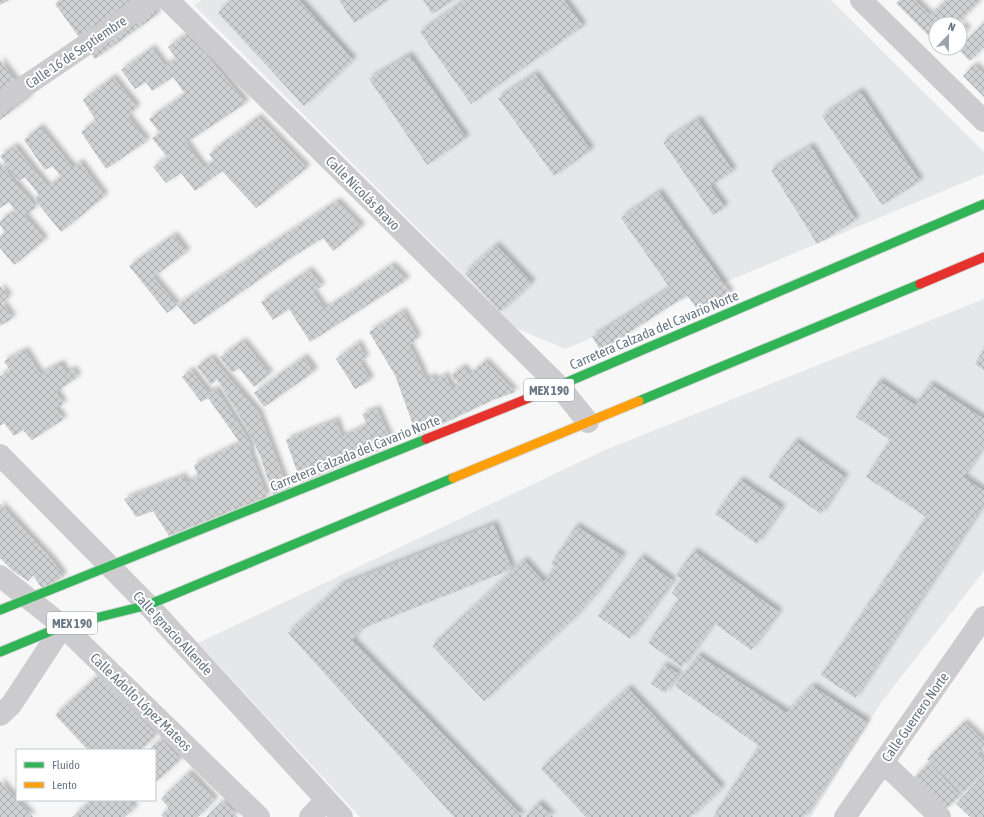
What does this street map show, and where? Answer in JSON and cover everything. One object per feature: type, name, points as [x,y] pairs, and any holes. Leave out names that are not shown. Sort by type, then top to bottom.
[{"type":"main road","name":"Carretera Calzada del Cavario Norte","points":[[111,567],[559,386],[984,204]]},
{"type":"main road","name":"MEX 190","points":[[0,652],[63,626],[148,605],[984,257]]},
{"type":"main road","name":"MEX 190","points":[[0,610],[111,567]]},
{"type":"street","name":"Calle 16 de Septiembre","points":[[0,103],[152,0]]},
{"type":"street","name":"Calle Nicolás Bravo","points":[[168,0],[559,386],[588,422]]},
{"type":"street","points":[[862,0],[984,121]]},
{"type":"street","name":"Calle Ignacio Allende","points":[[0,455],[148,605],[342,817]]},
{"type":"street","name":"Calle Adolfo López Mateos","points":[[0,576],[63,626],[259,817]]},
{"type":"street","name":"Calle Guerrero Norte","points":[[846,817],[984,617]]},
{"type":"street","points":[[0,715],[11,705],[63,626]]},
{"type":"street","points":[[883,762],[940,817]]},
{"type":"street","points":[[310,817],[326,800]]},
{"type":"shaded area","points":[[202,0],[831,0],[984,152],[984,174],[565,349],[511,326],[446,257],[194,5]]},
{"type":"shaded area","points":[[984,299],[984,571],[880,704],[811,817],[360,817],[198,643],[605,450]]},
{"type":"building","points":[[0,0],[9,0],[0,5]]},
{"type":"building","points":[[60,0],[148,0],[158,14],[95,59],[55,4]]},
{"type":"building","points":[[232,0],[299,0],[353,60],[304,106],[218,13]]},
{"type":"building","points":[[339,0],[388,0],[354,23]]},
{"type":"building","points":[[423,0],[454,0],[432,14]]},
{"type":"building","points":[[466,0],[564,0],[583,26],[471,104],[420,32]]},
{"type":"building","points":[[900,0],[915,0],[930,15],[946,0],[981,0],[965,16],[928,16],[928,35],[896,3]]},
{"type":"building","points":[[984,23],[984,47],[970,61],[965,56],[968,56],[968,39]]},
{"type":"building","points":[[188,33],[246,103],[186,143],[204,168],[214,161],[209,154],[258,117],[307,168],[256,208],[222,171],[195,191],[181,173],[166,183],[153,167],[167,157],[152,138],[160,133],[149,119],[185,94],[173,77],[152,91],[146,82],[135,89],[121,70],[152,48],[165,66],[176,58],[168,47]]},
{"type":"building","points":[[409,55],[466,138],[427,165],[369,79]]},
{"type":"building","points":[[0,60],[29,98],[0,120]]},
{"type":"building","points":[[974,65],[984,74],[984,97],[963,76]]},
{"type":"building","points":[[535,74],[591,150],[554,176],[498,98]]},
{"type":"building","points":[[113,77],[137,107],[128,117],[147,141],[106,169],[81,132],[96,121],[83,100]]},
{"type":"building","points":[[860,91],[920,181],[882,205],[822,116]]},
{"type":"building","points":[[698,119],[733,171],[710,186],[725,207],[713,215],[663,142]]},
{"type":"building","points":[[40,127],[73,168],[80,162],[105,196],[61,232],[34,199],[39,195],[25,177],[18,181],[0,156],[15,146],[48,187],[61,176],[52,166],[45,170],[24,140]]},
{"type":"building","points":[[811,146],[856,220],[817,244],[771,170]]},
{"type":"building","points":[[0,162],[16,184],[36,207],[25,216],[45,240],[14,265],[0,248],[0,236],[5,232],[0,225],[0,221],[15,210],[9,202],[0,208]]},
{"type":"building","points":[[659,192],[731,294],[697,309],[687,295],[601,351],[592,337],[670,288],[621,218]]},
{"type":"building","points":[[337,201],[362,227],[333,251],[323,238],[289,259],[194,325],[177,305]]},
{"type":"building","points":[[174,235],[187,252],[153,277],[177,305],[167,313],[129,266]]},
{"type":"building","points":[[496,245],[532,283],[500,312],[465,273]]},
{"type":"building","points":[[392,265],[407,280],[310,342],[289,309],[273,320],[261,302],[309,270],[322,286],[313,292],[325,309]]},
{"type":"building","points":[[0,286],[9,297],[2,303],[13,318],[0,326]]},
{"type":"building","points":[[403,311],[418,338],[409,345],[426,380],[433,376],[435,381],[445,375],[453,389],[459,385],[451,375],[463,367],[469,375],[485,361],[515,392],[493,400],[417,436],[395,375],[369,332]]},
{"type":"building","points":[[243,341],[270,374],[254,387],[239,368],[232,373],[220,357]]},
{"type":"building","points":[[358,343],[366,358],[360,362],[371,380],[355,389],[336,359]]},
{"type":"building","points":[[984,349],[984,370],[975,364]]},
{"type":"building","points":[[25,350],[40,374],[61,363],[66,373],[73,369],[78,377],[56,392],[64,404],[55,408],[64,419],[32,440],[23,430],[14,436],[4,423],[0,426],[0,376],[10,370],[4,361]]},
{"type":"building","points":[[211,357],[259,413],[289,491],[274,497],[259,453],[244,423],[217,379],[211,385],[197,366]]},
{"type":"building","points":[[304,357],[315,371],[264,407],[254,393]]},
{"type":"building","points":[[191,370],[209,393],[216,389],[247,437],[251,446],[251,454],[267,497],[169,536],[153,511],[136,517],[124,499],[183,476],[186,483],[198,477],[194,465],[240,443],[208,398],[201,402],[182,377]]},
{"type":"building","points":[[879,381],[915,405],[930,384],[984,419],[984,446],[963,477],[984,491],[984,504],[855,698],[821,675],[926,517],[866,477],[890,440],[856,417]]},
{"type":"building","points":[[377,409],[393,445],[301,483],[286,440],[336,420],[342,437],[367,425],[362,414]]},
{"type":"building","points":[[795,441],[845,477],[821,514],[768,477]]},
{"type":"building","points":[[740,480],[782,508],[757,544],[715,514]]},
{"type":"building","points":[[0,504],[52,560],[64,576],[43,590],[33,575],[28,581],[13,571],[0,558]]},
{"type":"building","points":[[494,524],[512,569],[361,629],[352,640],[523,817],[454,817],[288,633],[341,585]]},
{"type":"building","points":[[576,526],[623,556],[595,594],[576,616],[484,701],[432,646],[524,560],[544,582],[555,566],[551,564]]},
{"type":"building","points":[[694,551],[779,612],[751,650],[714,623],[682,667],[648,643],[679,599],[672,593],[682,579],[676,575]]},
{"type":"building","points":[[641,557],[673,581],[630,639],[598,616]]},
{"type":"building","points":[[698,655],[787,713],[812,686],[867,722],[804,817],[713,817],[759,746],[675,686]]},
{"type":"building","points":[[664,665],[679,674],[665,693],[651,684]]},
{"type":"building","points":[[98,675],[156,735],[142,749],[87,749],[55,715]]},
{"type":"building","points":[[628,688],[722,788],[691,817],[586,817],[541,769]]},
{"type":"building","points":[[964,722],[984,741],[984,747],[978,753],[984,759],[984,772],[963,793],[927,759]]},
{"type":"building","points":[[161,739],[180,760],[156,782],[156,749],[149,749]]},
{"type":"building","points":[[929,763],[960,796],[945,810],[914,777]]},
{"type":"building","points":[[189,772],[215,800],[198,817],[163,817],[161,815],[169,808],[161,799]]},
{"type":"building","points":[[984,775],[984,817],[970,817],[956,804]]},
{"type":"building","points":[[0,781],[16,799],[16,801],[18,801],[33,817],[0,817]]},
{"type":"building","points":[[90,801],[130,801],[135,808],[125,817],[72,817]]},
{"type":"building","points":[[223,801],[238,817],[206,817]]},
{"type":"building","points":[[539,803],[553,817],[525,817]]},
{"type":"traffic: fast","points":[[544,392],[984,204]]},
{"type":"traffic: fast","points":[[639,401],[920,284]]},
{"type":"traffic: fast","points":[[0,610],[426,439]]},
{"type":"traffic: fast","points":[[0,652],[63,626],[148,605],[453,478]]},
{"type":"traffic: slow","points":[[453,478],[639,401]]},
{"type":"traffic: jam","points":[[920,284],[984,257]]},
{"type":"traffic: jam","points":[[426,439],[544,392]]}]
